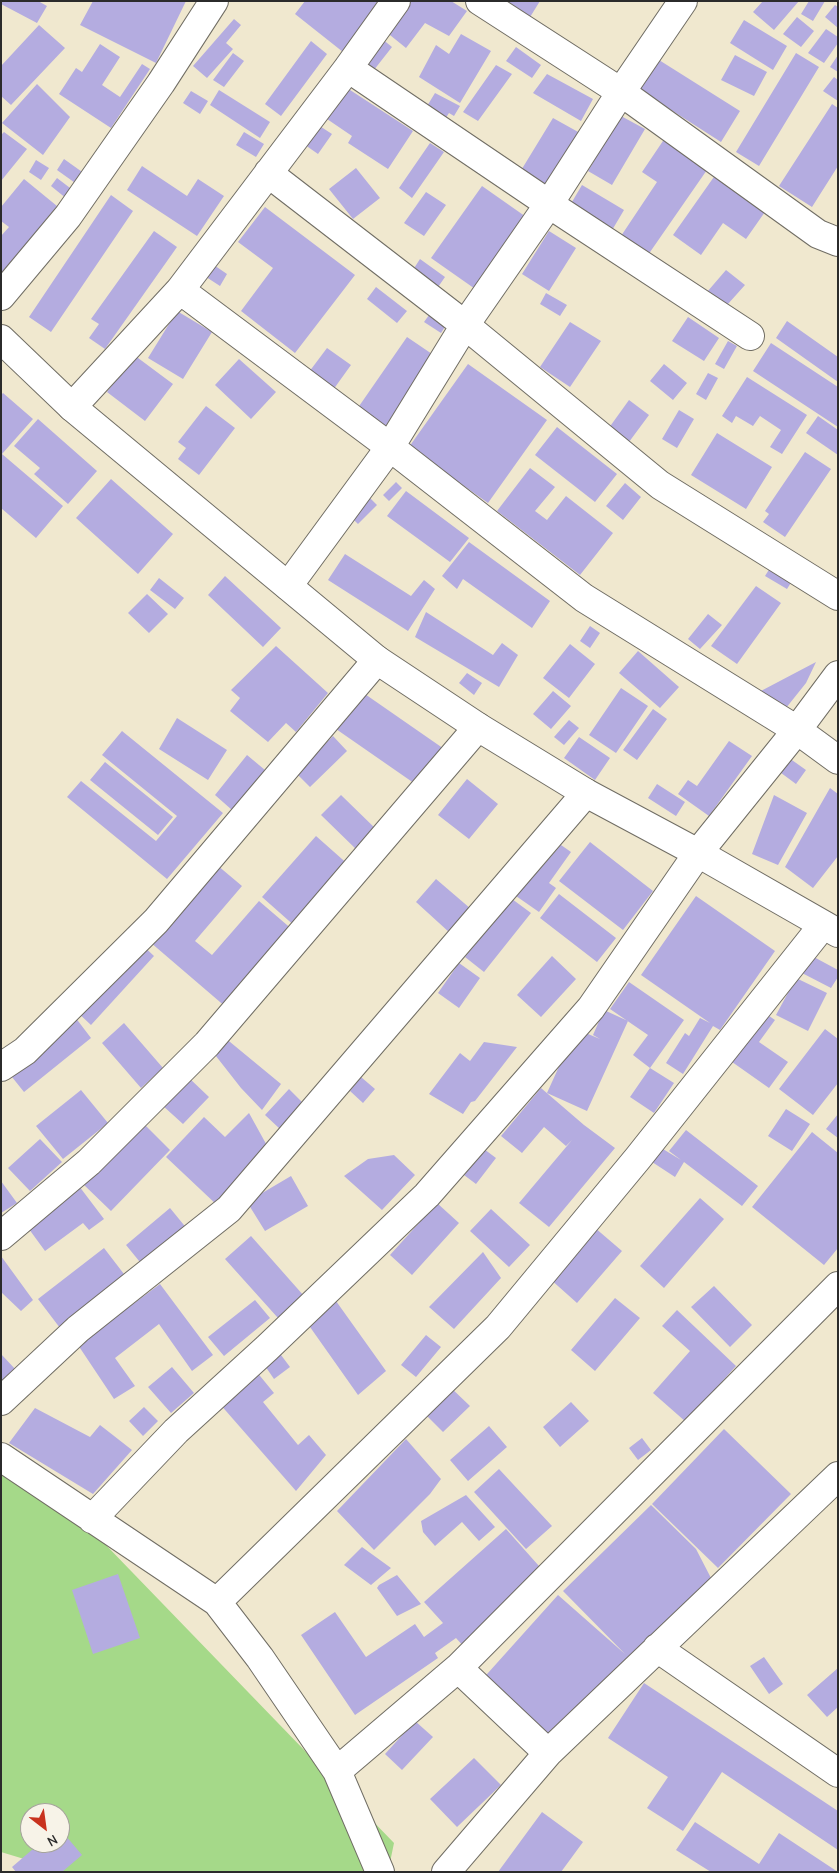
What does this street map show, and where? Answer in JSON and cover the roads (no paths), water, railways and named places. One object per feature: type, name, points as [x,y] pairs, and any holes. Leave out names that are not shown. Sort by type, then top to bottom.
[{"type":"street","points":[[1,296],[68,216],[160,84],[214,1]]},
{"type":"street","points":[[72,407],[180,290],[348,68],[396,1]]},
{"type":"street","points":[[480,1],[620,92],[818,234],[838,242]]},
{"type":"street","points":[[288,586],[390,447],[465,325],[549,204],[620,92],[683,1]]},
{"type":"street","points":[[348,68],[549,204],[750,336]]},
{"type":"street","points":[[268,172],[465,325],[660,485],[838,596]]},
{"type":"street","points":[[180,290],[390,447],[584,598],[797,730],[838,760]]},
{"type":"street","points":[[1,339],[72,407],[377,660],[478,727],[586,793],[698,852],[830,929],[498,1327],[217,1602]]},
{"type":"street","points":[[1,1067],[25,1051],[156,921],[377,660]]},
{"type":"street","points":[[92,1519],[176,1431],[267,1348],[427,1196],[591,1008],[698,852],[797,730],[838,675]]},
{"type":"street","points":[[1,1236],[25,1214],[90,1162],[207,1044],[478,727]]},
{"type":"street","points":[[1,1401],[78,1329],[229,1209],[586,793]]},
{"type":"street","points":[[337,1771],[458,1668],[838,1286]]},
{"type":"street","points":[[1,1457],[217,1602],[260,1658],[337,1771],[380,1872]]},
{"type":"street","points":[[446,1872],[548,1754],[838,1476]]},
{"type":"street","points":[[657,1648],[838,1773]]},
{"type":"street","points":[[458,1668],[548,1754]]}]
